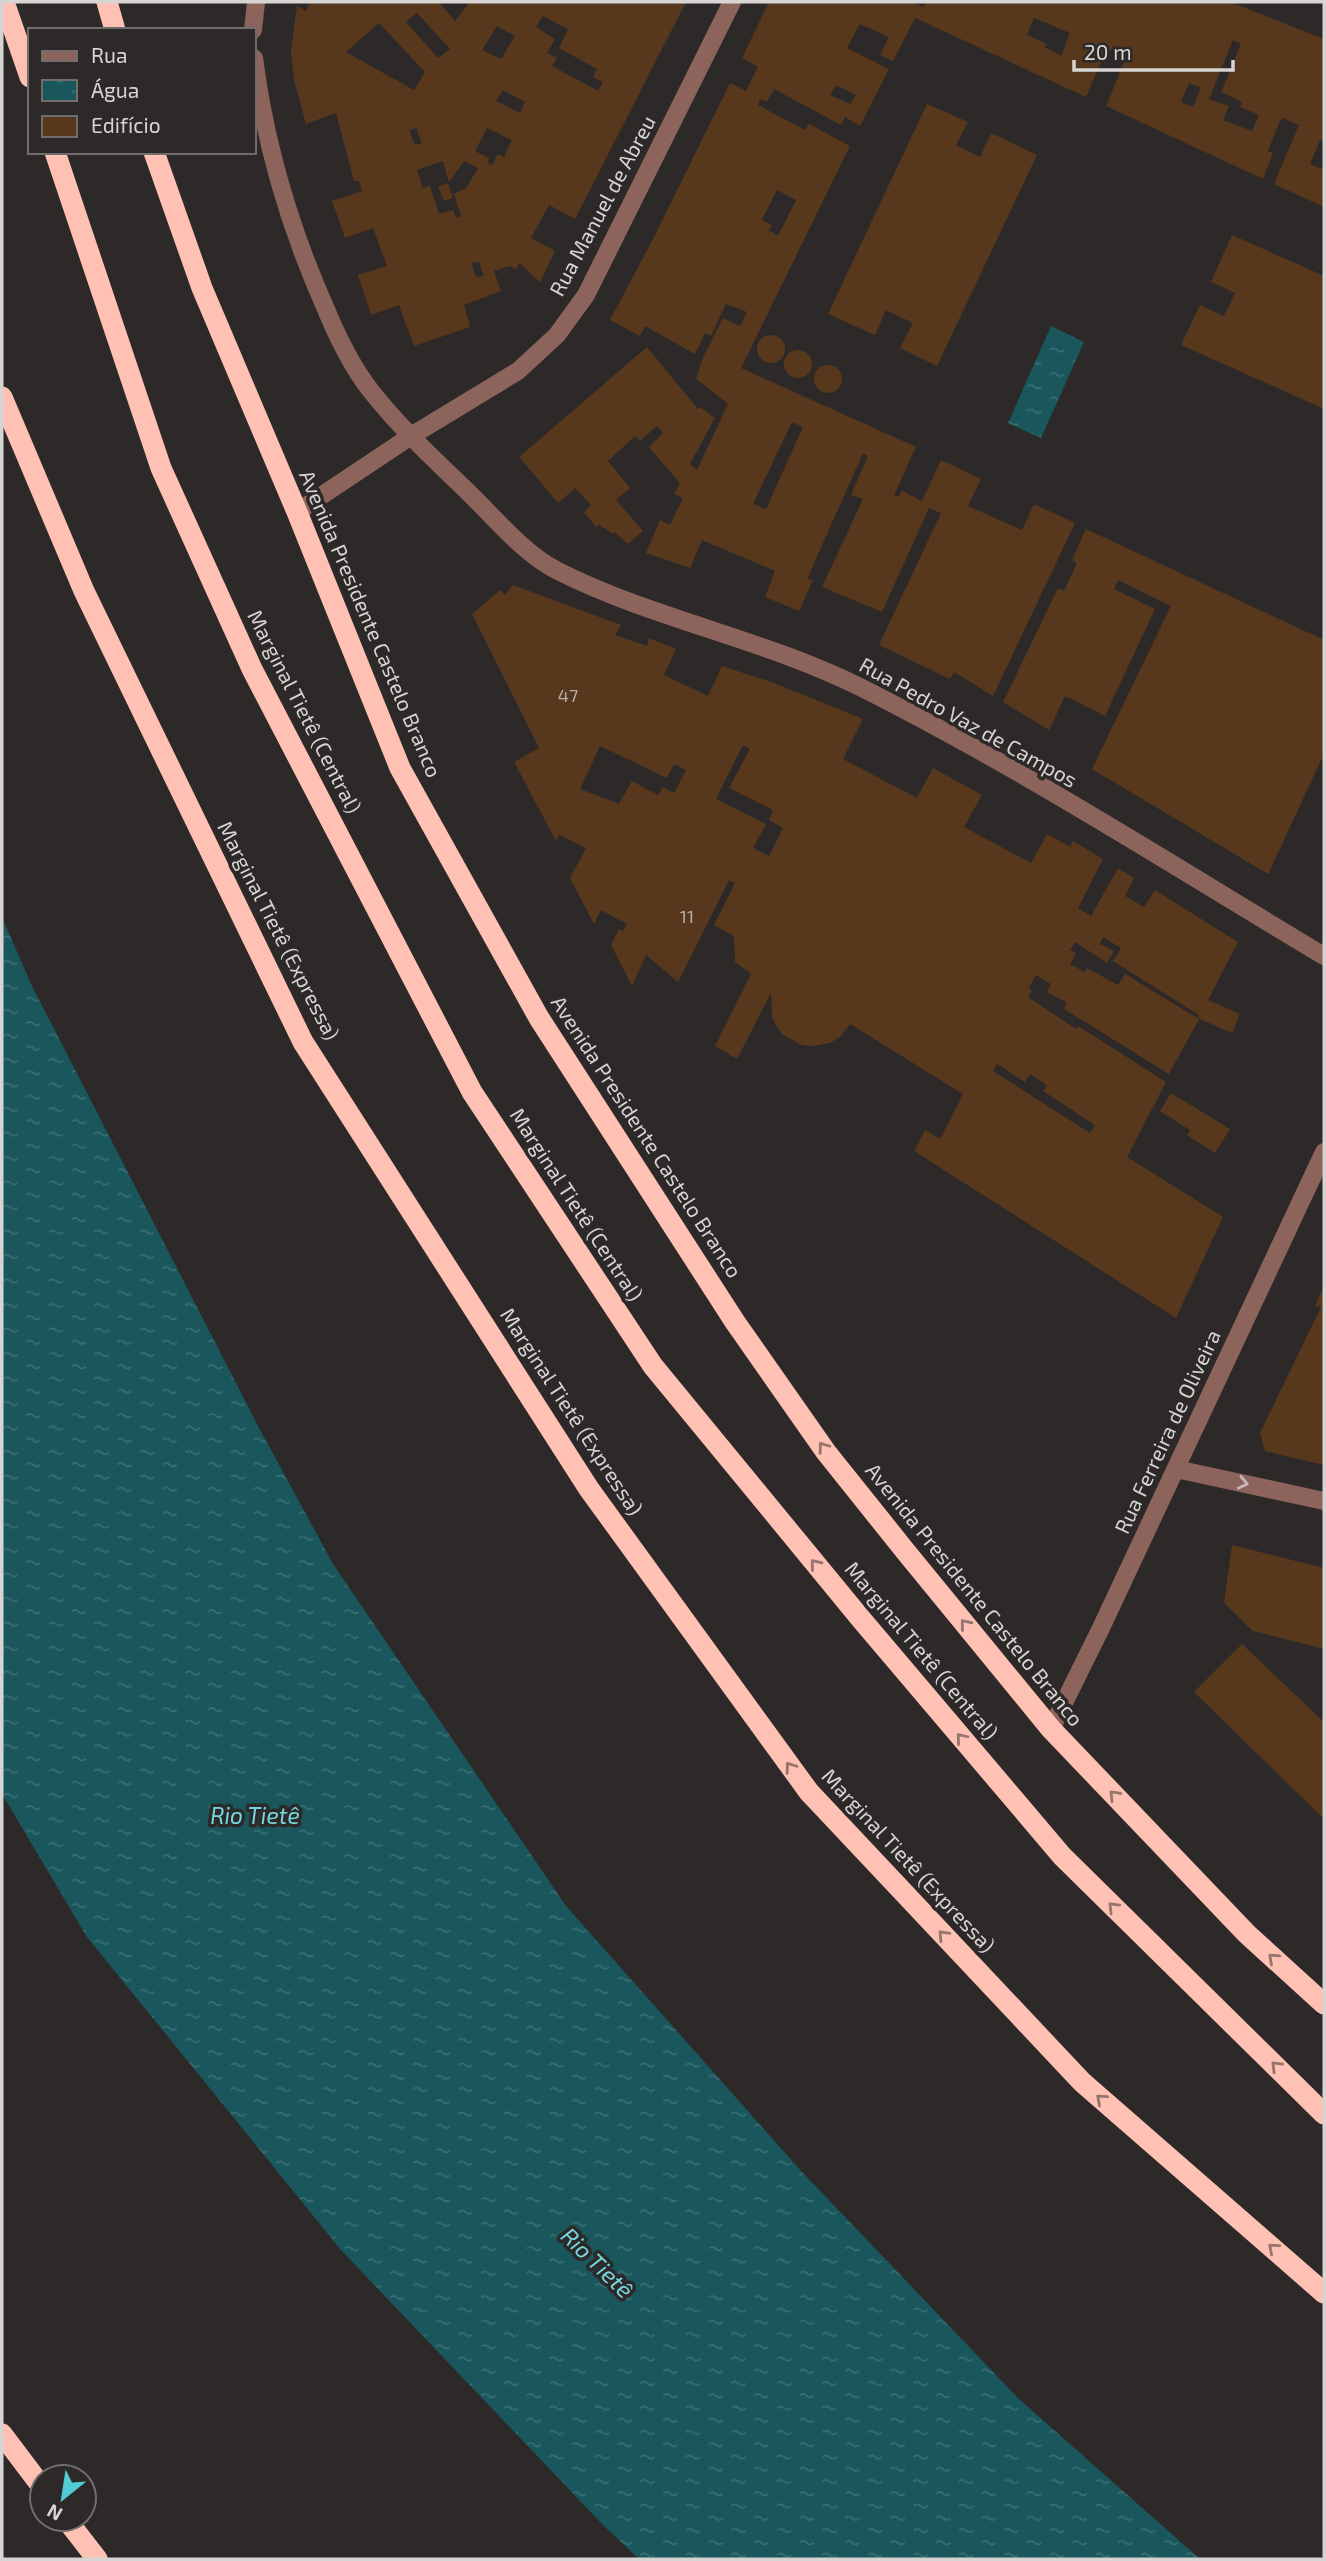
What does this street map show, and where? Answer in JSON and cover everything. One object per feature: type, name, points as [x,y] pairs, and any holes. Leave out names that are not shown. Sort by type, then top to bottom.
[{"type":"highway","points":[[4,2],[28,71]]},
{"type":"highway","points":[[107,2],[114,28]]},
{"type":"highway","name":"Marginal Tietê (Central)","points":[[56,154],[162,468],[251,669],[472,1092],[653,1366],[861,1619],[1062,1856],[1324,2114]]},
{"type":"highway","name":"Avenida Presidente Castelo Branco","points":[[155,154],[202,288],[297,512],[400,768],[546,1030],[736,1322],[826,1452],[1051,1729],[1247,1934],[1324,2004]]},
{"type":"highway","name":"Marginal Tietê (Expressa)","points":[[2,397],[84,591],[303,1042],[589,1489],[808,1792],[1082,2082],[1324,2293]]},
{"type":"highway","points":[[2,2434],[28,2468]]},
{"type":"highway","points":[[77,2533],[97,2559]]},
{"type":"street","points":[[253,28],[256,2]]},
{"type":"street","name":"Rua Manuel de Abreu","points":[[297,512],[411,436],[518,371],[557,335],[586,295],[732,2]]},
{"type":"street","name":"Rua Pedro Vaz de Campos","points":[[256,72],[262,112],[302,257],[350,360],[371,390],[411,436],[520,543],[554,569],[612,594],[788,656],[858,686],[964,741],[1324,956]]},
{"type":"street","name":"Rua Ferreira de Oliveira","points":[[1051,1729],[1324,1152]]},
{"type":"street","points":[[1176,1469],[1324,1501]]},
{"type":"water","points":[[1051,326],[1084,342],[1041,438],[1008,423]]},
{"type":"water","name":"Rio Tietê","points":[[2,917],[30,982],[258,1426],[333,1564],[566,1906],[802,2172],[1020,2400],[1200,2559],[639,2559],[603,2525],[341,2250],[87,1937],[2,1794]]},
{"type":"building","points":[[310,2],[439,2],[455,21],[470,2],[686,2],[575,219],[549,205],[531,238],[555,251],[540,282],[519,263],[516,270],[510,266],[494,271],[501,291],[464,305],[470,327],[414,346],[399,305],[371,315],[358,275],[387,266],[373,228],[345,238],[332,201],[362,191],[359,181],[354,181],[336,113],[306,124],[294,80],[291,53],[297,6],[306,11]],"holes":[[[417,13],[450,49],[438,58],[406,22]],[[543,16],[568,29],[559,48],[597,69],[593,77],[603,82],[598,91],[552,66],[557,58],[547,53],[555,39],[536,27]],[[379,23],[425,72],[414,90],[346,52]],[[497,26],[515,36],[501,59],[482,50]],[[503,90],[525,102],[520,113],[496,101]],[[416,128],[422,143],[415,145],[409,130]],[[487,128],[512,140],[504,157],[498,154],[492,165],[487,162],[489,158],[475,151]],[[443,161],[449,182],[464,161],[478,168],[466,188],[454,194],[461,216],[456,218],[453,210],[439,214],[430,186],[423,188],[417,170]],[[479,262],[484,276],[476,277],[471,263]]]},
{"type":"building","points":[[769,2],[913,2],[923,7],[927,2],[1230,2],[1324,39],[1324,142],[1320,140],[1310,164],[1322,169],[1324,163],[1324,207],[1274,184],[1299,125],[1283,118],[1279,123],[1268,151],[1273,153],[1263,179],[1106,106],[1127,55],[1111,49],[1108,55],[1105,53],[1086,97],[915,18],[893,61],[880,55],[889,37],[860,24],[847,48],[889,69],[860,126],[845,117],[841,125],[774,89],[767,102],[760,99],[758,105],[805,130],[809,124],[850,146],[741,368],[916,447],[894,495],[898,497],[902,491],[922,501],[941,460],[981,479],[968,506],[1022,530],[1034,504],[1075,523],[993,696],[954,672],[950,679],[879,645],[941,513],[929,508],[882,612],[822,587],[863,499],[851,495],[868,456],[863,453],[807,579],[813,580],[799,611],[765,597],[775,571],[702,540],[690,568],[646,553],[660,520],[670,525],[683,498],[674,494],[680,483],[649,447],[663,433],[657,426],[640,441],[635,436],[608,461],[630,488],[616,500],[643,531],[628,544],[614,532],[613,534],[599,525],[596,527],[584,512],[591,505],[575,488],[558,503],[519,457],[647,347],[698,409],[700,407],[715,418],[690,464],[697,470],[728,404],[696,379],[703,357],[723,318],[740,326],[747,312],[726,304],[711,336],[705,333],[695,354],[645,326],[640,336],[610,320],[730,83],[746,91],[758,67],[742,58]],"holes":[[[1034,18],[1070,33],[1061,56],[1044,47],[1047,44],[1027,35]],[[1233,40],[1241,44],[1221,92],[1242,102],[1240,107],[1259,115],[1252,131],[1223,120],[1229,106],[1209,99]],[[1189,83],[1201,88],[1193,107],[1181,102]],[[836,85],[856,95],[850,104],[830,95]],[[777,190],[796,200],[778,236],[769,230],[772,225],[762,220]],[[792,422],[803,427],[766,509],[753,504]]]},
{"type":"building","points":[[927,104],[968,122],[956,145],[980,157],[991,133],[1037,155],[937,366],[900,348],[913,323],[886,310],[875,335],[828,314]]},
{"type":"building","points":[[448,183],[453,198],[444,201],[438,187]]},
{"type":"building","points":[[1232,235],[1324,276],[1324,409],[1181,345],[1200,305],[1224,316],[1235,293],[1211,282]]},
{"type":"building","points":[[771,335],[781,339],[785,349],[781,359],[771,363],[761,359],[757,349],[761,339]]},
{"type":"building","points":[[798,350],[808,354],[812,364],[808,374],[798,378],[788,374],[784,364],[788,354]]},
{"type":"building","points":[[828,365],[838,369],[842,379],[838,389],[828,393],[818,389],[814,379],[818,369]]},
{"type":"building","points":[[1086,529],[1324,640],[1324,754],[1268,874],[1092,769],[1171,606],[1118,580],[1114,589],[1155,609],[1105,716],[1065,696],[1049,730],[1003,702],[1058,588],[1064,591],[1077,563],[1072,560]]},
{"type":"building","points":[[513,585],[621,625],[615,635],[647,646],[649,638],[676,649],[664,675],[708,696],[722,666],[774,683],[863,719],[843,759],[917,798],[933,768],[982,795],[964,827],[1031,863],[1047,834],[1070,847],[1073,841],[1103,859],[1078,908],[1091,916],[1118,868],[1134,878],[1125,896],[1144,907],[1155,890],[1238,942],[1208,1000],[1240,1014],[1232,1033],[1198,1018],[1199,1015],[1113,961],[1121,948],[1103,937],[1100,944],[1114,951],[1107,963],[1075,942],[1070,950],[1076,953],[1070,964],[1084,972],[1087,968],[1118,985],[1125,974],[1199,1019],[1169,1074],[1064,1009],[1067,1003],[1047,992],[1051,984],[1036,975],[1029,988],[1032,991],[1028,997],[1166,1082],[1127,1157],[1223,1217],[1176,1318],[914,1151],[925,1130],[940,1139],[963,1094],[850,1024],[840,1037],[830,1043],[802,1045],[783,1035],[777,1027],[772,1017],[771,993],[737,1059],[715,1046],[751,974],[735,962],[734,936],[714,925],[735,883],[729,880],[678,982],[646,955],[632,986],[611,945],[619,929],[623,931],[627,924],[601,910],[594,924],[570,878],[586,848],[559,835],[556,841],[514,762],[539,748],[472,614],[500,590],[505,595]],"holes":[[[743,745],[750,749],[729,788],[773,810],[769,820],[783,828],[769,856],[753,848],[766,824],[716,799]],[[600,746],[667,778],[674,764],[686,770],[674,793],[663,787],[658,795],[632,781],[619,804],[580,789]],[[997,1064],[1025,1082],[1030,1074],[1047,1085],[1043,1091],[1095,1125],[1090,1133],[993,1071]]]},
{"type":"building","points":[[1171,1093],[1230,1129],[1215,1153],[1187,1135],[1190,1130],[1160,1111]]},
{"type":"building","points":[[1324,1286],[1324,1465],[1265,1451],[1260,1433],[1321,1307],[1315,1306]]},
{"type":"building","points":[[1232,1545],[1324,1568],[1324,1649],[1253,1631],[1224,1603]]},
{"type":"building","points":[[1242,1644],[1324,1722],[1324,1819],[1194,1692]]}]
